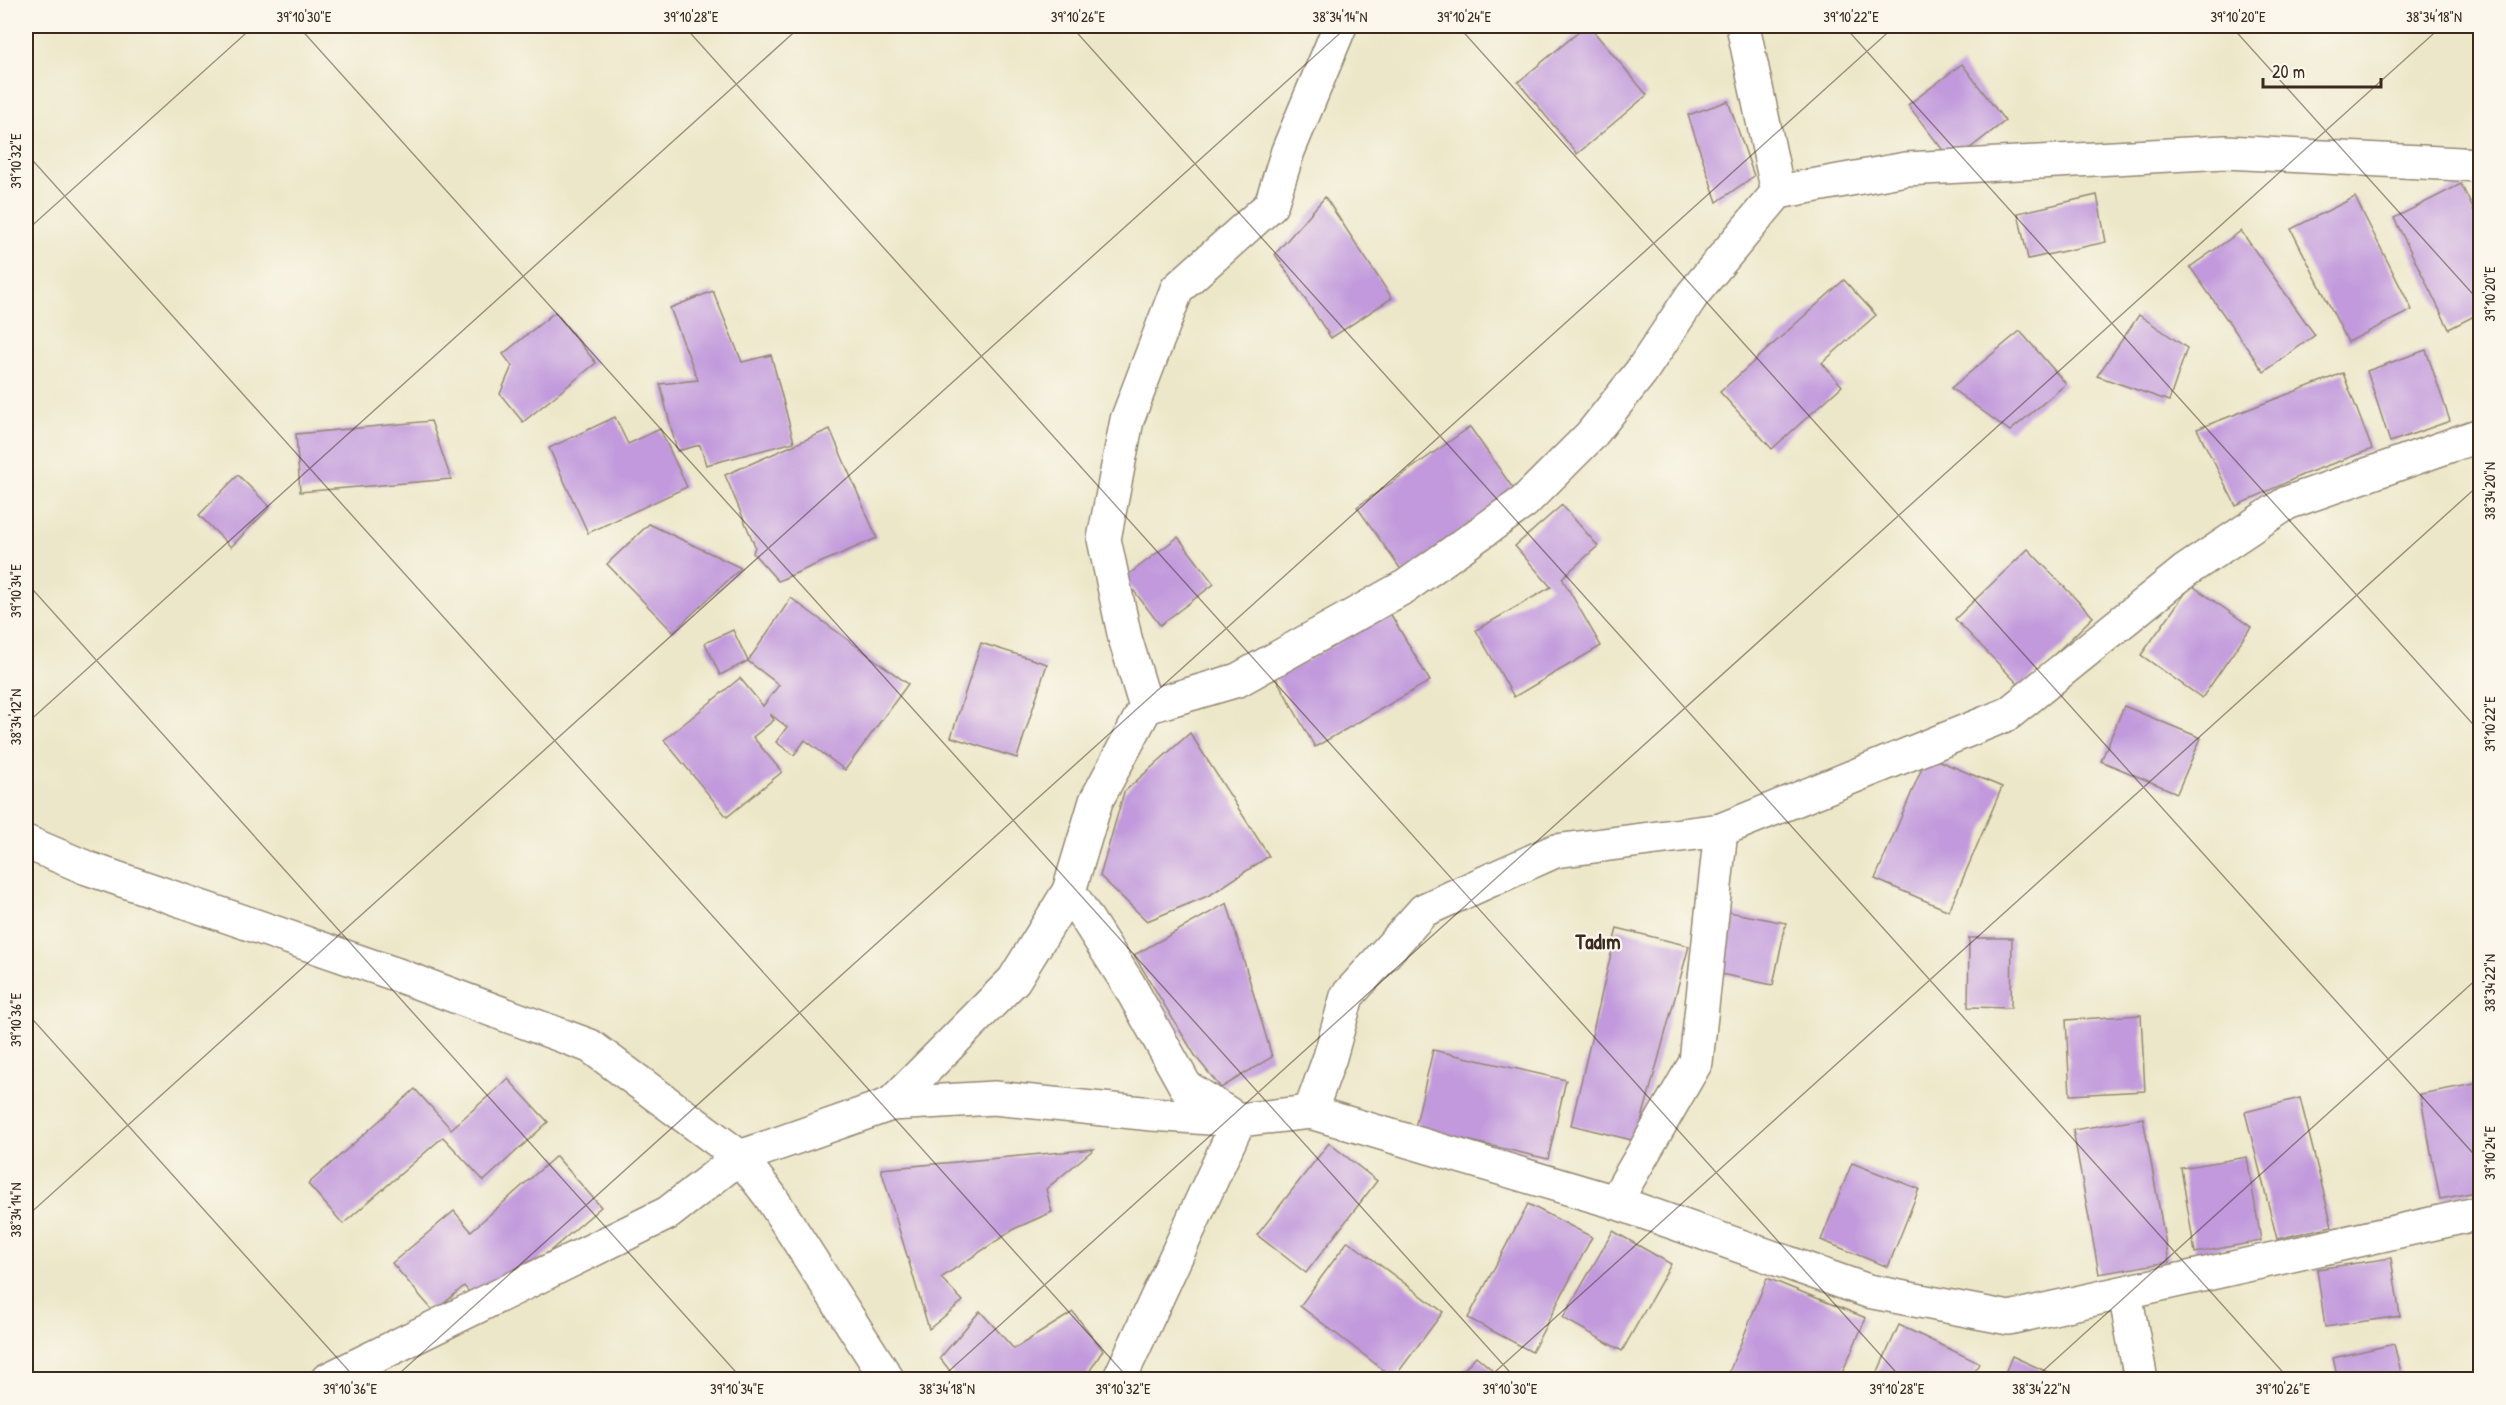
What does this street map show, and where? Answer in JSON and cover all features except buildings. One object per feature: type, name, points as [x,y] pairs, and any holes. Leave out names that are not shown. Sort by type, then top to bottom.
[{"type":"street","points":[[891,1104],[1014,980],[1069,891],[1096,801],[1146,707],[1125,638],[1104,539],[1127,420],[1177,289],[1271,205],[1288,151],[1340,26]]},
{"type":"street","points":[[1743,26],[1778,192]]},
{"type":"street","points":[[1146,707],[1238,680],[1406,586],[1524,502],[1591,435],[1641,372],[1693,294],[1778,192],[1906,169],[2225,152],[2481,165]]},
{"type":"street","points":[[1310,1112],[1330,1057],[1347,996],[1424,910],[1554,851],[1721,830],[2008,714],[2185,571],[2287,503],[2481,435]]},
{"type":"street","points":[[1615,1202],[1696,1062],[1721,830]]},
{"type":"street","points":[[26,842],[87,868],[395,974],[590,1046],[740,1157],[770,1196],[888,1380]]},
{"type":"street","points":[[1069,891],[1129,985],[1186,1087],[1239,1120]]},
{"type":"street","points":[[327,1380],[668,1213],[740,1157],[891,1104],[994,1098],[1152,1114],[1239,1120],[1310,1112],[1615,1202],[1868,1291],[2009,1318],[2481,1213]]},
{"type":"street","points":[[1119,1380],[1239,1120]]},
{"type":"street","points":[[2125,1293],[2141,1380]]},
{"type":"district","name":"Tadım","points":[[1598,941]]}]
